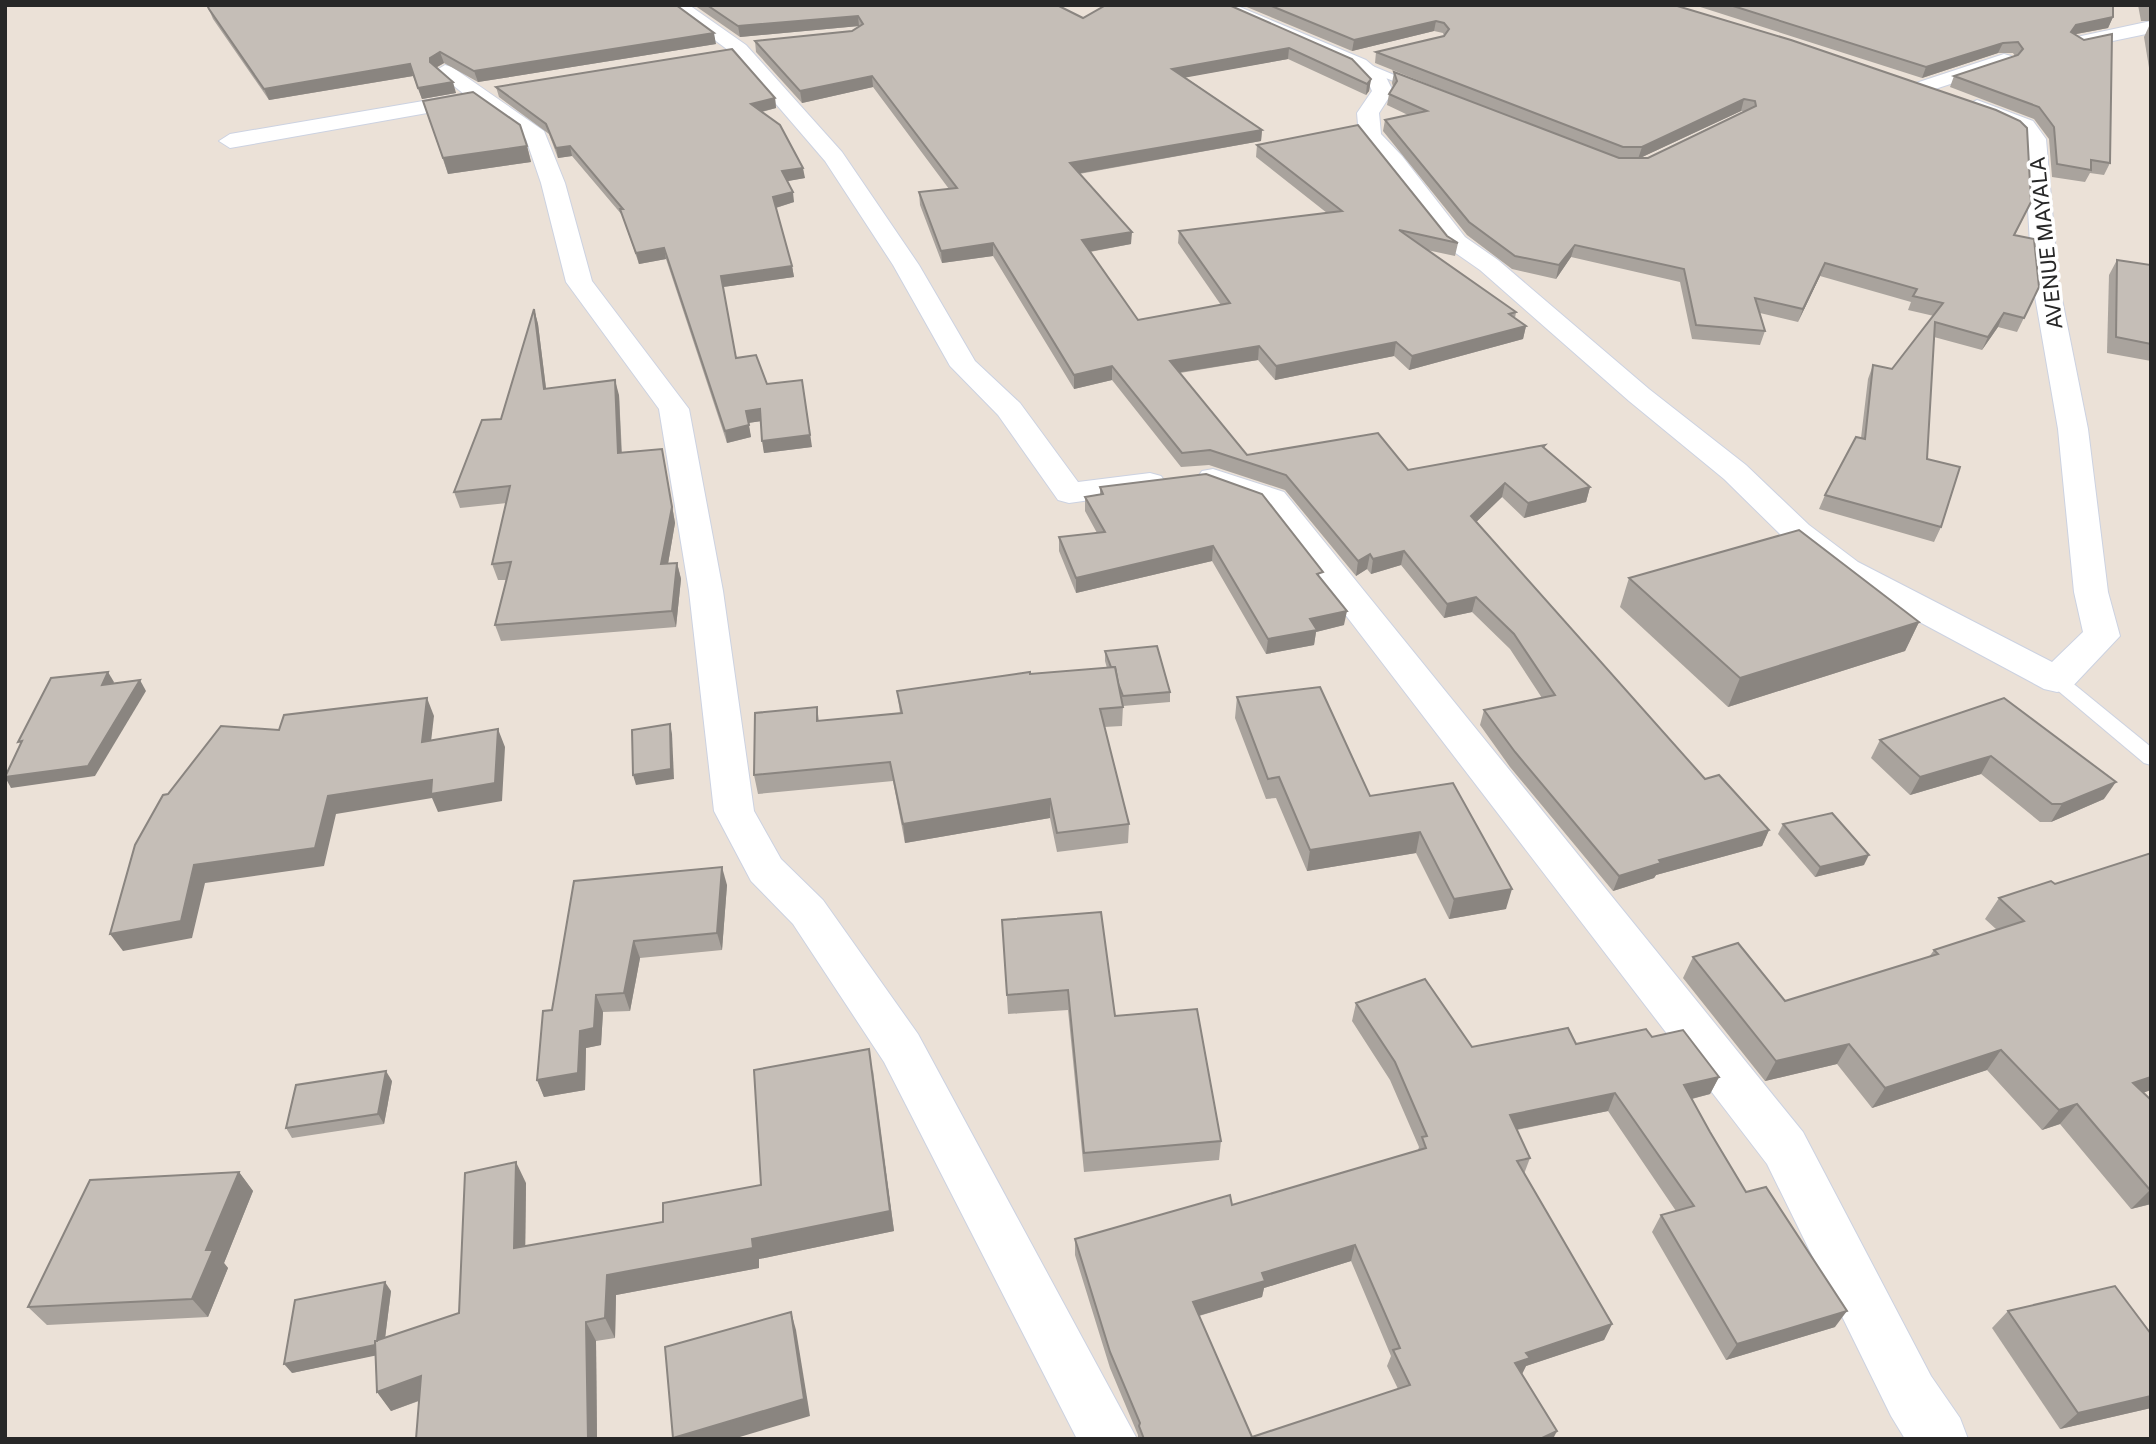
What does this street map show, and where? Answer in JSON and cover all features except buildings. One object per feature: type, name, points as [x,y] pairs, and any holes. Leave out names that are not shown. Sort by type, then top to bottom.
[{"type":"street","points":[[677,5],[736,48],[834,157],[906,265],[964,366],[980,378],[1009,409],[1069,493],[1208,476],[1273,499],[1786,1148],[1911,1396],[1939,1439]]},
{"type":"street","points":[[1219,5],[1355,62],[1382,88],[1381,97],[1368,113],[1370,136],[1394,161],[1457,242],[1489,265],[1639,395],[1735,472],[1797,532],[1846,569],[2057,680]]},
{"type":"street","points":[[2079,42],[2147,18]]},
{"type":"street","points":[[1355,62],[1387,51]]},
{"type":"street","points":[[1923,87],[2006,60]]},
{"type":"street","name":"AVENUE MAYALA","points":[[1898,79],[2000,114],[2025,126],[2035,139],[2045,279],[2073,429],[2091,592],[2102,636],[2082,651],[2057,680]]},
{"type":"street","points":[[230,141],[473,87],[536,136],[553,183],[579,282],[674,409],[706,591],[734,811],[766,870],[808,912],[901,1048],[1108,1439]]},
{"type":"lane","points":[[1355,62],[1433,94]]},
{"type":"lane","points":[[2057,680],[2151,758]]}]
